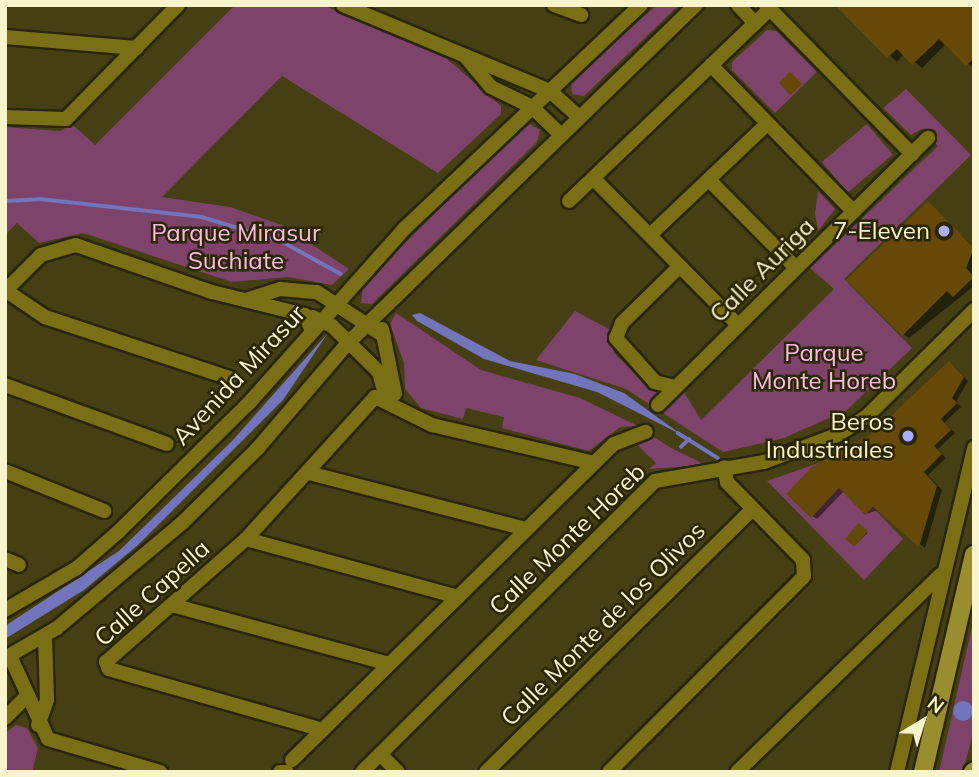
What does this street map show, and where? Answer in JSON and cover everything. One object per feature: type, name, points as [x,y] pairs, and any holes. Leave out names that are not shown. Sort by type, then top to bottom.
[{"type":"main road","points":[[923,772],[974,555]]},
{"type":"street","points":[[5,117],[66,119],[178,5]]},
{"type":"street","points":[[343,5],[550,90],[579,117]]},
{"type":"street","points":[[554,5],[581,15]]},
{"type":"street","name":"Avenida Mirasur","points":[[5,610],[96,552],[249,403],[338,300],[532,107],[641,5]]},
{"type":"street","points":[[160,772],[54,743],[38,725],[7,657],[41,639],[182,523],[258,448],[349,342],[560,134],[696,5]]},
{"type":"street","points":[[738,5],[755,23]]},
{"type":"street","points":[[569,201],[755,23],[767,7],[912,154]]},
{"type":"street","points":[[5,37],[137,48]]},
{"type":"street","points":[[466,56],[491,87],[532,107],[560,134]]},
{"type":"street","points":[[711,65],[853,211]]},
{"type":"street","points":[[650,235],[767,124]]},
{"type":"street","name":"Calle Auriga","points":[[658,405],[928,138]]},
{"type":"street","points":[[593,178],[738,325]]},
{"type":"street","points":[[709,180],[796,268]]},
{"type":"street","points":[[229,378],[45,317],[5,290],[41,255],[76,245],[246,300],[322,319],[349,342],[383,378],[387,401],[402,412],[594,463]]},
{"type":"street","points":[[676,387],[655,382],[615,338],[622,323],[680,266]]},
{"type":"street","points":[[246,300],[289,288],[338,300],[384,335]]},
{"type":"street","name":"Calle Monte Horeb","points":[[362,772],[655,481],[799,451],[853,425],[974,310]]},
{"type":"street","points":[[381,311],[402,412]]},
{"type":"street","points":[[306,315],[312,331]]},
{"type":"street","points":[[338,355],[367,360]]},
{"type":"street","points":[[5,386],[167,444]]},
{"type":"street","name":"Calle Capella","points":[[323,730],[106,666],[246,539],[372,399],[387,401]]},
{"type":"street","points":[[280,772],[290,766],[389,664],[594,463],[625,435],[646,432]]},
{"type":"street","points":[[897,772],[941,574],[974,448]]},
{"type":"street","points":[[609,772],[806,571],[727,482],[724,467]]},
{"type":"street","points":[[5,471],[104,511]]},
{"type":"street","points":[[309,472],[526,529]]},
{"type":"street","name":"Calle Monte de los Olivos","points":[[486,772],[752,509]]},
{"type":"street","points":[[246,539],[458,597]]},
{"type":"street","points":[[737,772],[941,574]]},
{"type":"street","points":[[172,606],[389,664]]},
{"type":"street","points":[[38,725],[47,700],[41,639]]},
{"type":"street","points":[[5,718],[26,697]]},
{"type":"street","points":[[380,754],[398,772]]},
{"type":"green space","name":"Parque Mirasur Suchiate","points":[[235,5],[323,5],[446,58],[501,106],[501,114],[438,173],[282,76],[162,197],[230,207],[282,225],[349,269],[332,285],[288,277],[232,282],[83,233],[39,243],[17,223],[5,235],[5,127],[60,131],[72,124],[95,145]]},
{"type":"green space","points":[[657,5],[679,5],[584,96],[572,94],[571,80]]},
{"type":"green space","points":[[767,30],[776,31],[817,72],[775,113],[732,70],[732,62]]},
{"type":"green space","name":"Parque Monte Horeb","points":[[906,89],[971,155],[844,279],[912,348],[847,410],[784,438],[723,452],[626,389],[536,360],[575,311],[609,329],[614,353],[651,389],[682,389],[701,420],[834,289],[810,268],[938,146],[922,129],[911,135],[883,108]]},
{"type":"green space","points":[[526,122],[540,130],[537,142],[372,304],[361,303],[363,285]]},
{"type":"green space","points":[[867,124],[893,155],[848,193],[822,162]]},
{"type":"green space","points":[[818,191],[835,209],[818,231],[815,213]]},
{"type":"green space","points":[[396,313],[481,370],[580,398],[638,426],[620,427],[589,451],[502,428],[504,417],[466,408],[463,419],[421,408],[405,389],[404,363],[390,324]]},
{"type":"green space","points":[[654,437],[706,465],[649,469],[656,463],[631,439]]},
{"type":"green space","points":[[827,460],[903,539],[864,580],[767,481]]},
{"type":"green space","points":[[974,618],[974,729],[963,772],[939,772]]},
{"type":"green space","points":[[16,725],[27,728],[38,748],[32,772],[5,772],[5,733]]},
{"type":"water","points":[[420,313],[510,361],[575,374],[624,393],[682,435],[597,392],[484,359],[417,321],[412,315]]},
{"type":"water","points":[[328,333],[283,400],[138,545],[84,590],[5,639],[5,626],[119,551],[233,440]]},
{"type":"water","points":[[963,701],[970,704],[973,711],[970,718],[963,721],[956,718],[953,711],[956,704]]},
{"type":"building","points":[[835,5],[974,5],[974,58],[966,66],[939,39],[912,65],[897,49],[887,58]]},
{"type":"building","points":[[790,72],[802,84],[791,95],[779,83]]},
{"type":"building","points":[[928,201],[974,248],[966,268],[974,277],[953,297],[947,291],[902,336],[846,280]]},
{"type":"building","points":[[949,361],[964,377],[952,398],[957,403],[941,419],[951,430],[934,446],[942,454],[924,472],[937,486],[919,547],[873,507],[865,515],[839,488],[811,518],[786,494],[812,467],[873,433]]},
{"type":"building","points":[[859,523],[868,531],[854,547],[845,539]]},
{"type":"waterway","points":[[5,201],[40,199],[202,217],[281,241],[341,274]]},
{"type":"waterway","points":[[678,433],[718,458]]},
{"type":"waterway","points":[[681,447],[689,439]]},
{"type":"place","name":"7-Eleven","points":[[944,231]]},
{"type":"place","name":"Beros Industriales","points":[[908,436]]}]
